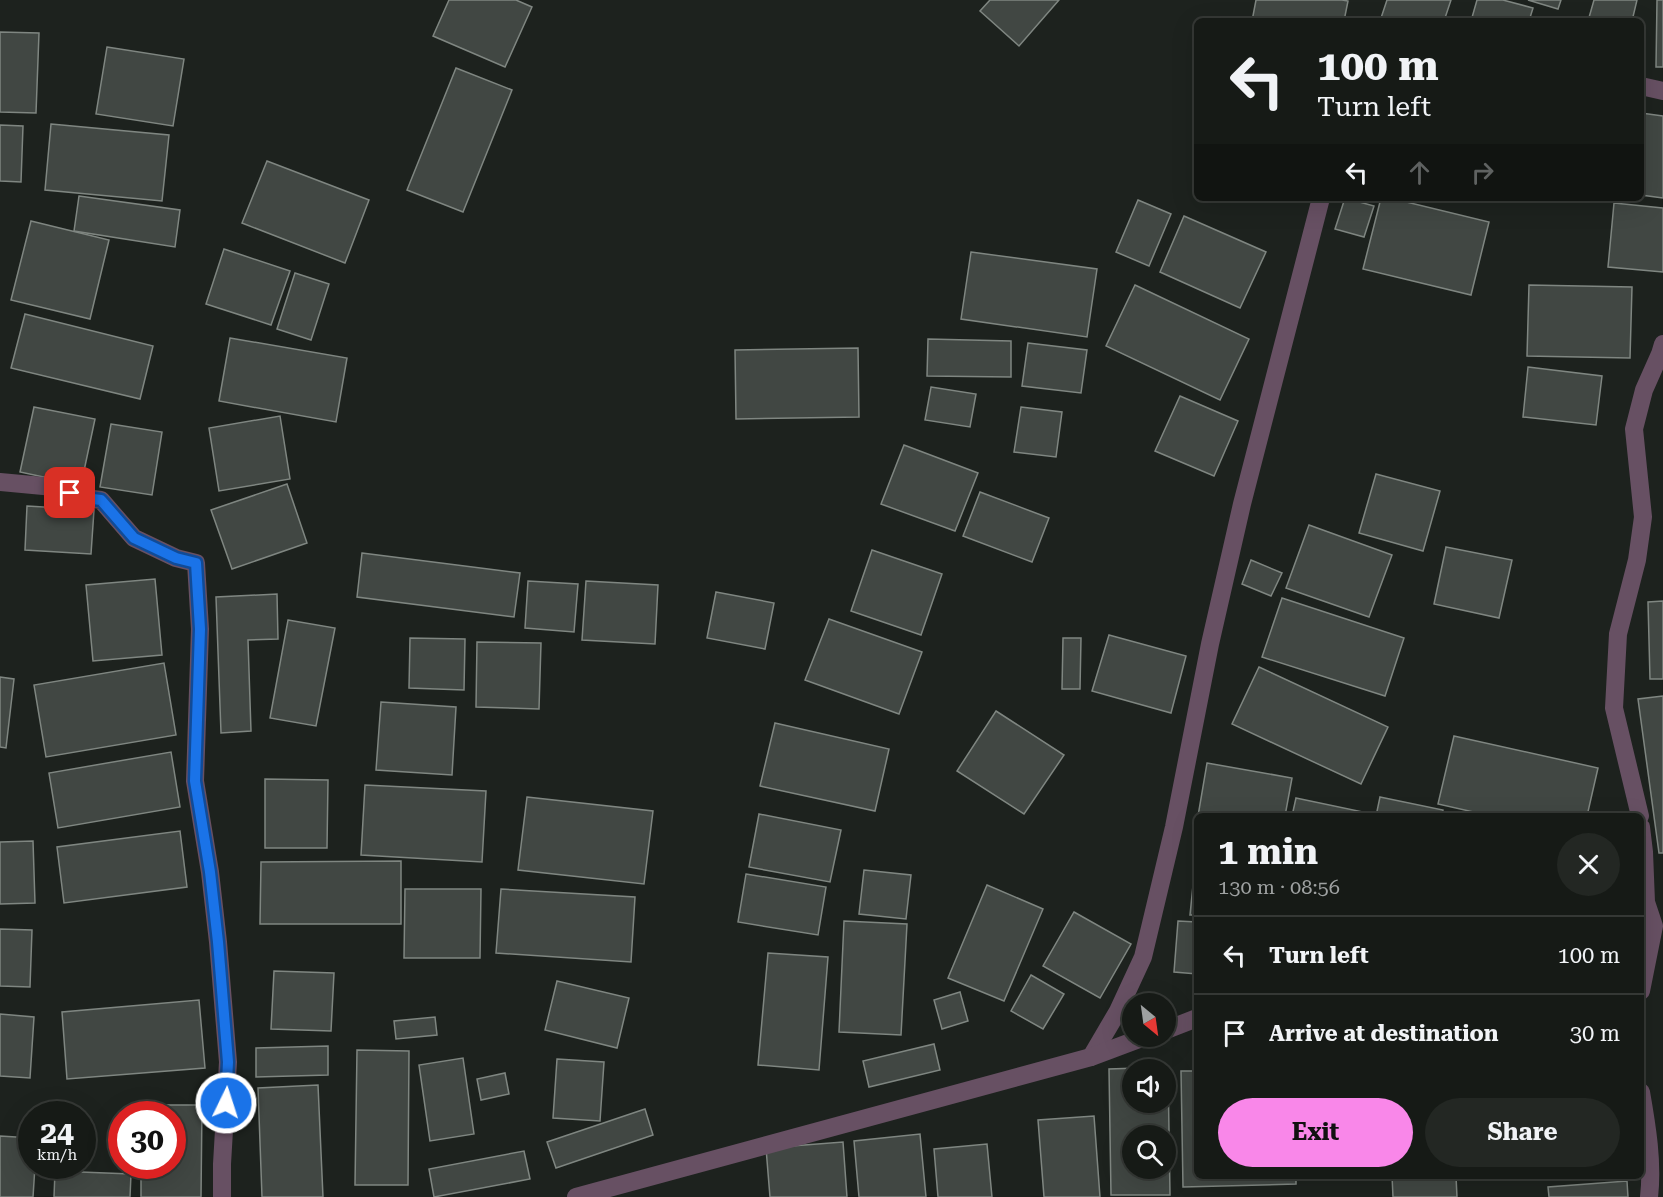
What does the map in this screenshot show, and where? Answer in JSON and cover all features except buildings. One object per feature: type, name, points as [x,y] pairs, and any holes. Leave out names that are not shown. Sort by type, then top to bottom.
[{"type":"street","points":[[1644,87],[1663,91]]},
{"type":"street","points":[[1090,1057],[1118,1011],[1143,957],[1174,827],[1210,645],[1242,504],[1320,201]]},
{"type":"street","points":[[1639,813],[1614,708],[1618,633],[1637,560],[1643,517],[1634,429],[1644,390],[1663,344]]},
{"type":"street","points":[[0,482],[54,487],[85,498],[101,500],[134,538],[176,558],[196,563],[200,629],[195,781],[210,872],[228,1062],[222,1197]]},
{"type":"street","points":[[1644,852],[1646,902],[1653,926],[1644,975]]},
{"type":"street","points":[[1176,1026],[1194,1019]]},
{"type":"street","points":[[576,1197],[1090,1057],[1122,1045]]},
{"type":"street","points":[[1644,1108],[1651,1179],[1649,1197]]},
{"type":"route","points":[[70,493],[101,500],[134,538],[176,558],[196,563],[200,629],[195,781],[210,872],[218,942],[228,1062],[226,1103]]}]
